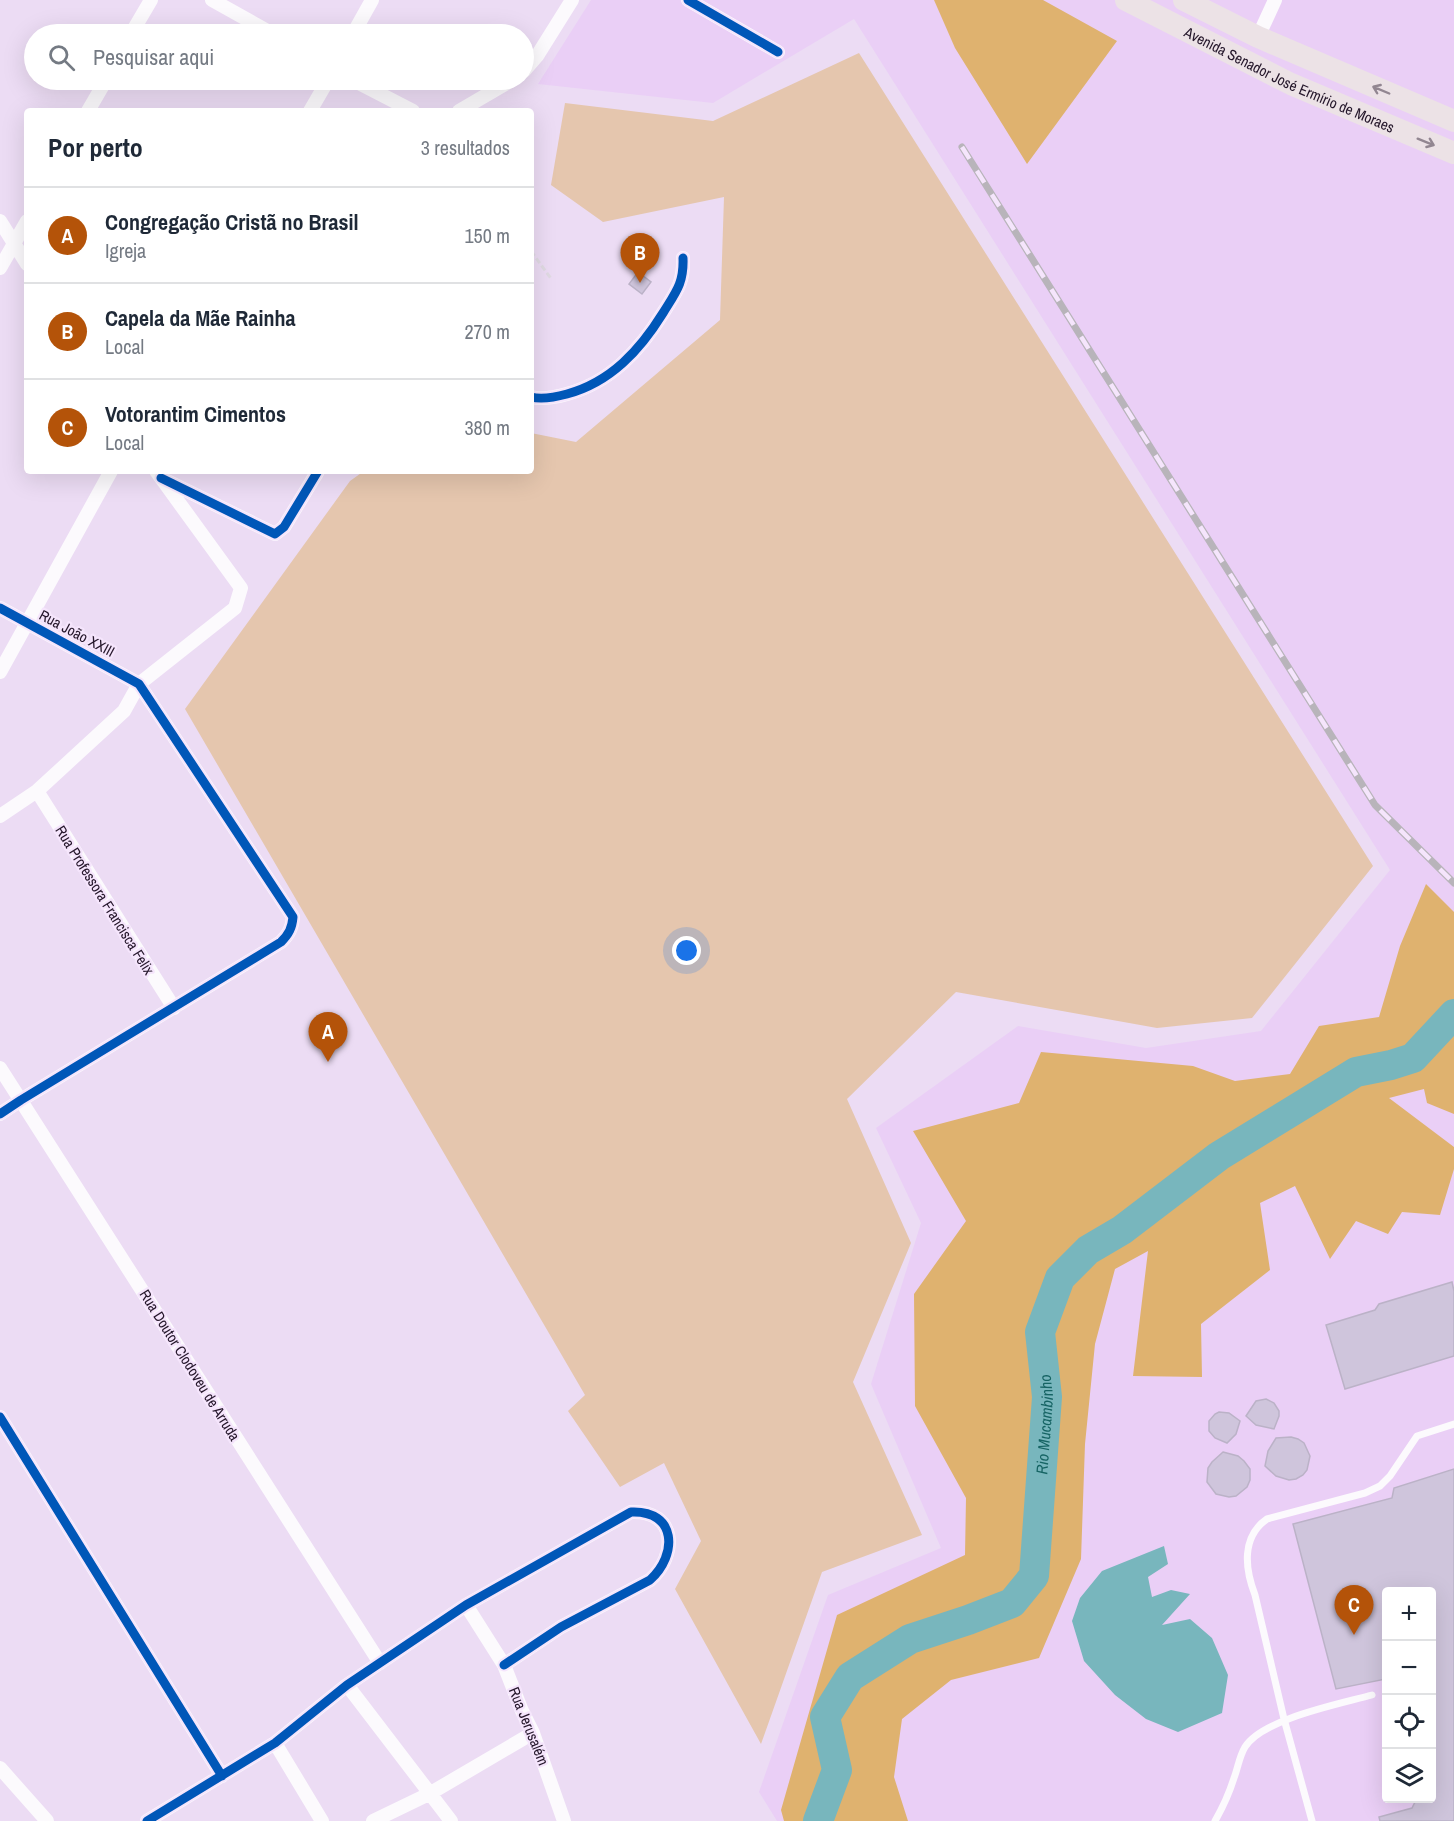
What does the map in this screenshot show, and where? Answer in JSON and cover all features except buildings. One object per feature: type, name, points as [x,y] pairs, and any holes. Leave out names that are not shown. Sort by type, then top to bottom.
[{"type":"main road","name":"Avenida Senador José Ermírio de Moraes","points":[[1126,0],[1291,84],[1454,153]]},
{"type":"main road","name":"Avenida Senador José Ermírio de Moraes","points":[[1184,0],[1258,37],[1454,121]]},
{"type":"street","points":[[137,24],[151,0]]},
{"type":"street","points":[[212,0],[255,24]]},
{"type":"street","points":[[359,24],[372,0]]},
{"type":"street","points":[[534,59],[572,0]]},
{"type":"street","points":[[688,0],[778,52]]},
{"type":"street","points":[[1258,37],[1275,0]]},
{"type":"street","points":[[90,108],[100,90]]},
{"type":"street","points":[[312,108],[322,90]]},
{"type":"street","points":[[371,90],[404,108]]},
{"type":"street","points":[[464,108],[495,90]]},
{"type":"street","points":[[0,221],[24,259]]},
{"type":"street","points":[[0,268],[24,226]]},
{"type":"street","points":[[534,397],[555,397],[575,392],[609,375],[625,362],[651,332],[679,288],[684,273],[683,258]]},
{"type":"street","points":[[0,672],[109,474]]},
{"type":"street","points":[[158,474],[275,534],[284,527],[316,474]]},
{"type":"street","points":[[0,816],[37,791],[124,711],[139,684],[235,608],[241,588],[158,474]]},
{"type":"street","name":"Rua João XXIII","points":[[0,608],[139,684]]},
{"type":"street","points":[[0,1114],[281,942],[292,927],[293,917],[139,684]]},
{"type":"street","name":"Rua Professora Francisca Felix","points":[[37,791],[174,1008]]},
{"type":"street","name":"Rua Doutor Clodoveu de Arruda","points":[[0,1068],[380,1663]]},
{"type":"street","points":[[0,1417],[222,1776]]},
{"type":"street","points":[[147,1821],[274,1743],[347,1685],[466,1605],[631,1512],[640,1512],[660,1520],[667,1529],[669,1540],[666,1559],[659,1572],[650,1580],[561,1627],[504,1665]]},
{"type":"street","name":"Rua Jerusalém","points":[[466,1605],[504,1665],[533,1732],[564,1821]]},
{"type":"street","points":[[347,1685],[452,1821]]},
{"type":"street","points":[[374,1821],[429,1794],[533,1732]]},
{"type":"street","points":[[274,1743],[322,1821]]},
{"type":"street","points":[[0,1768],[47,1821]]},
{"type":"lane","points":[[1312,1821],[1250,1581],[1246,1549],[1258,1526],[1268,1519],[1365,1493],[1380,1486],[1390,1476],[1417,1436],[1454,1424]]},
{"type":"lane","points":[[1215,1821],[1226,1803],[1239,1759],[1245,1746],[1253,1737],[1284,1719],[1372,1695]]},
{"type":"path","points":[[534,255],[552,280]]},
{"type":"shaded area","points":[[591,0],[1454,0],[1454,1821],[777,1821],[759,1792],[828,1595],[941,1548],[871,1384],[921,1223],[876,1128],[1018,1026],[1146,1048],[1261,1031],[1390,870],[854,19],[713,103],[538,84]]},
{"type":"shaded area","points":[[934,0],[1043,0],[1117,41],[1027,164],[955,48]]},
{"type":"shaded area","points":[[859,53],[1373,866],[1252,1018],[1157,1028],[956,992],[847,1099],[911,1243],[853,1382],[922,1535],[822,1572],[761,1744],[675,1589],[701,1541],[664,1463],[620,1487],[568,1411],[585,1395],[185,709],[350,481],[360,474],[534,474],[534,434],[576,442],[720,320],[724,197],[603,222],[551,185],[565,103],[713,121]]},
{"type":"shaded area","points":[[1426,884],[1454,912],[1454,1114],[1427,1103],[1424,1089],[1389,1098],[1454,1147],[1454,1169],[1440,1215],[1402,1212],[1388,1234],[1356,1221],[1330,1259],[1295,1186],[1260,1203],[1270,1270],[1201,1324],[1202,1377],[1133,1376],[1148,1251],[1115,1269],[1095,1344],[1085,1444],[1081,1559],[1039,1658],[951,1680],[902,1719],[894,1777],[908,1821],[784,1821],[781,1810],[837,1615],[965,1555],[966,1498],[915,1406],[914,1294],[966,1221],[913,1131],[1019,1103],[1041,1052],[1193,1066],[1235,1081],[1290,1074],[1319,1026],[1379,1017],[1400,946]]},
{"type":"shaded area","points":[[1164,1546],[1168,1564],[1148,1577],[1152,1597],[1171,1590],[1190,1594],[1162,1625],[1190,1619],[1212,1638],[1228,1675],[1222,1713],[1178,1732],[1146,1719],[1115,1695],[1084,1661],[1072,1621],[1080,1598],[1102,1571]]},
{"type":"waterway","name":"Rio Mucambinho","points":[[818,1821],[837,1770],[825,1717],[850,1677],[910,1639],[1012,1603],[1034,1576],[1047,1397],[1040,1332],[1060,1278],[1088,1250],[1122,1230],[1219,1156],[1356,1072],[1413,1058],[1454,1014]]},
{"type":"railway","points":[[962,147],[1375,805],[1454,883]]},
{"type":"cycle path","points":[[688,0],[778,52]]},
{"type":"cycle path","points":[[534,397],[554,397],[583,389],[611,373],[623,363],[654,327],[675,293],[681,281],[683,258]]},
{"type":"cycle path","points":[[161,478],[275,534],[284,527],[316,474]]},
{"type":"cycle path","points":[[0,608],[139,684],[293,917],[290,931],[281,942],[0,1114]]},
{"type":"cycle path","points":[[0,1417],[222,1776]]},
{"type":"cycle path","points":[[147,1821],[275,1743],[347,1685],[466,1605],[631,1512],[646,1513],[657,1518],[665,1526],[668,1536],[665,1559],[650,1580],[561,1627],[504,1665]]},
{"type":"place","name":"Capela da Mãe Rainha","points":[[640,283]]},
{"type":"place","name":"Congregação Cristã no Brasil","points":[[328,1062]]},
{"type":"place","name":"Votorantim Cimentos","points":[[1354,1635]]}]
